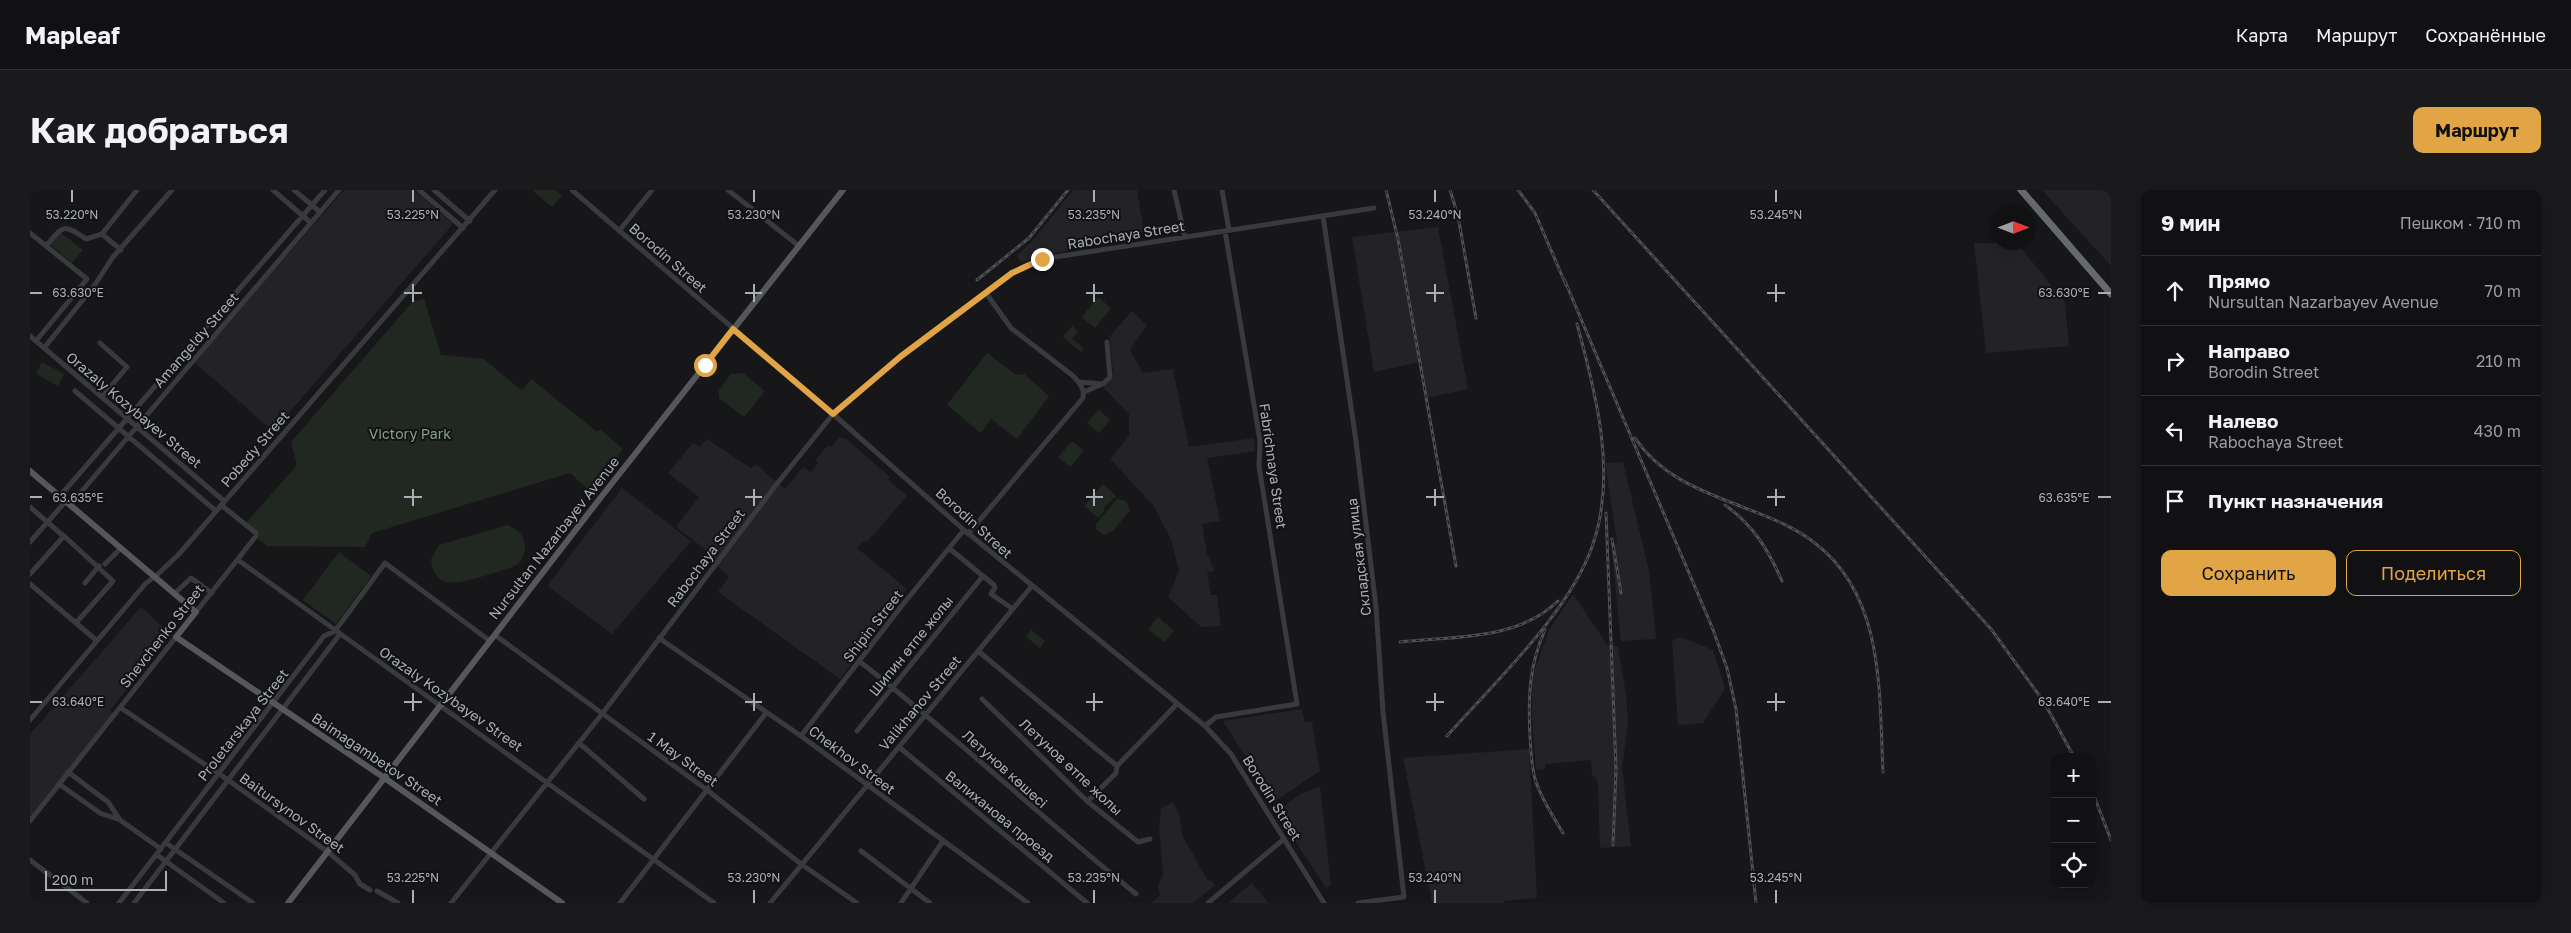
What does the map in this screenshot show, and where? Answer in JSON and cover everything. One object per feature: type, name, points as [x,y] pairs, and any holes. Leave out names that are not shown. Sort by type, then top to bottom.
[{"type":"highway","points":[[2021,190],[2111,294]]},
{"type":"main road","name":"Nursultan Nazarbayev Avenue","points":[[288,903],[386,779],[490,641],[843,190]]},
{"type":"main road","points":[[30,471],[196,612]]},
{"type":"main road","name":"Shevchenko Street","points":[[176,637],[196,612]]},
{"type":"main road","name":"Baimagambetov Street","points":[[176,637],[386,779],[562,903]]},
{"type":"street","points":[[46,246],[61,230],[66,228],[71,228],[86,239],[102,234],[138,190]]},
{"type":"street","points":[[44,348],[94,286],[100,275],[120,250],[172,190]]},
{"type":"street","points":[[273,190],[311,223]]},
{"type":"street","points":[[294,190],[320,212]]},
{"type":"street","name":"Amangeldy Street","points":[[30,542],[65,501],[119,428],[325,190]]},
{"type":"street","name":"Amangeldy Street","points":[[65,501],[128,436],[339,190]]},
{"type":"street","points":[[419,190],[463,228]]},
{"type":"street","points":[[434,190],[470,220]]},
{"type":"street","name":"Pobedy Street","points":[[30,720],[146,583],[155,577],[216,511],[495,190]]},
{"type":"street","name":"Borodin Street","points":[[572,190],[833,414],[966,532],[1031,587],[1205,726],[1230,754],[1324,903]]},
{"type":"street","points":[[619,230],[652,190]]},
{"type":"street","points":[[728,190],[799,246]]},
{"type":"street","points":[[1174,190],[1184,238]]},
{"type":"street","name":"Fabrichnaya Street","points":[[1205,726],[1216,717],[1297,704],[1259,466],[1260,441],[1222,190]]},
{"type":"street","name":"Rabochaya Street","points":[[451,903],[602,714],[833,414],[900,357],[1012,273],[1042,259],[1374,208]]},
{"type":"street","name":"Складская улица","points":[[1323,216],[1356,441],[1376,607],[1385,729],[1404,898],[1358,903]]},
{"type":"street","points":[[30,233],[86,279],[36,341]]},
{"type":"street","points":[[102,234],[120,250]]},
{"type":"street","points":[[986,293],[1011,328],[1080,382],[1084,392],[1103,384],[1110,377],[1107,342]]},
{"type":"street","name":"Orazaly Kozybayev Street","points":[[30,336],[136,426],[256,533],[255,539],[238,560],[714,903]]},
{"type":"street","points":[[100,344],[127,367],[102,397]]},
{"type":"street","points":[[1080,382],[1103,384]]},
{"type":"street","name":"Orazaly Kozybayev Street","points":[[76,391],[216,511]]},
{"type":"street","name":"Shipin Street","points":[[801,736],[950,549],[1083,398],[1084,392]]},
{"type":"street","points":[[30,507],[102,566],[113,582],[76,623]]},
{"type":"street","points":[[30,574],[63,535]]},
{"type":"street","points":[[84,583],[121,548]]},
{"type":"street","points":[[950,549],[995,586],[991,594],[1013,610]]},
{"type":"street","name":"Shevchenko Street","points":[[196,612],[238,560]]},
{"type":"street","name":"Proletarskaya Street","points":[[134,903],[282,709],[386,563],[490,641]]},
{"type":"street","name":"Шипин өтпе жолы","points":[[857,731],[983,576]]},
{"type":"street","points":[[174,594],[191,578],[212,593]]},
{"type":"street","points":[[30,584],[96,640]]},
{"type":"street","name":"Valikhanov Street","points":[[770,903],[1031,587]]},
{"type":"street","name":"Proletarskaya Street","points":[[120,903],[274,704],[324,636],[337,633]]},
{"type":"street","name":"1 May Street","points":[[495,635],[707,790],[801,864],[857,903]]},
{"type":"street","name":"Shevchenko Street","points":[[30,820],[176,637]]},
{"type":"street","name":"Chekhov Street","points":[[659,638],[801,736],[1028,903]]},
{"type":"street","points":[[978,651],[1117,766]]},
{"type":"street","name":"Летунов көшесі","points":[[859,661],[926,714],[1058,831],[1136,894]]},
{"type":"street","name":"Летунов өтпе жолы","points":[[982,699],[1088,802],[1138,842],[1150,839]]},
{"type":"street","points":[[1088,802],[1116,773],[1117,766],[1177,704]]},
{"type":"street","name":"Baitursynov Street","points":[[121,708],[228,780],[328,852],[356,875],[360,884],[370,890]]},
{"type":"street","points":[[620,903],[655,860],[766,713]]},
{"type":"street","points":[[579,743],[644,800]]},
{"type":"street","name":"Валиханова проезд","points":[[898,747],[1087,903]]},
{"type":"street","points":[[68,772],[108,802],[120,820]]},
{"type":"street","points":[[59,784],[100,813],[120,820],[161,849]]},
{"type":"street","points":[[1208,903],[1284,839]]},
{"type":"street","points":[[901,903],[943,841]]},
{"type":"street","points":[[166,843],[253,903]]},
{"type":"street","points":[[861,851],[930,903]]},
{"type":"street","points":[[157,854],[224,903]]},
{"type":"street","points":[[30,860],[87,903]]},
{"type":"street","points":[[377,891],[398,903]]},
{"type":"shaded area","points":[[344,190],[414,190],[453,224],[273,431],[194,362]]},
{"type":"shaded area","points":[[1073,190],[1137,190],[1144,232],[1021,262],[1017,256],[1034,239]]},
{"type":"shaded area","points":[[2042,190],[2111,190],[2111,266]]},
{"type":"shaded area","points":[[1438,227],[1468,389],[1426,398],[1420,362],[1374,372],[1352,237]]},
{"type":"shaded area","points":[[1974,243],[1991,243],[1991,250],[2023,250],[2065,302],[2069,346],[1986,353]]},
{"type":"shaded area","points":[[1132,311],[1147,325],[1130,350],[1143,373],[1173,369],[1189,447],[1254,438],[1255,451],[1207,458],[1220,521],[1202,524],[1207,554],[1215,571],[1207,572],[1211,595],[1217,595],[1221,626],[1201,627],[1168,597],[1179,571],[1171,539],[1153,505],[1110,459],[1129,436],[1129,414],[1103,387],[1113,374],[1110,336]]},
{"type":"shaded area","points":[[839,438],[847,439],[890,477],[888,480],[907,496],[868,541],[862,542],[857,548],[907,589],[840,679],[718,592],[729,577],[708,556],[710,553],[676,527],[699,497],[668,473],[693,443],[700,447],[707,439],[751,468],[757,465],[785,489],[803,467],[811,472],[818,463],[815,461],[827,446],[831,447]]},
{"type":"shaded area","points":[[1623,462],[1649,571],[1656,639],[1621,641],[1611,544],[1617,543],[1605,463]]},
{"type":"shaded area","points":[[622,488],[691,541],[612,634],[547,586]]},
{"type":"shaded area","points":[[1573,594],[1608,646],[1618,646],[1626,694],[1628,723],[1622,767],[1631,846],[1600,848],[1598,787],[1596,777],[1592,776],[1591,760],[1545,764],[1545,769],[1536,770],[1532,721],[1532,677],[1549,630]]},
{"type":"shaded area","points":[[141,607],[172,635],[110,710],[114,715],[30,822],[30,734]]},
{"type":"shaded area","points":[[1681,637],[1713,650],[1723,681],[1725,689],[1703,723],[1678,725],[1672,640]]},
{"type":"shaded area","points":[[1302,709],[1305,722],[1312,722],[1320,771],[1274,802],[1223,721]]},
{"type":"shaded area","points":[[1529,749],[1537,898],[1504,901],[1504,903],[1432,903],[1403,758]]},
{"type":"shaded area","points":[[1320,786],[1331,885],[1326,888],[1276,812],[1299,795]]},
{"type":"shaded area","points":[[1173,802],[1179,813],[1182,835],[1208,881],[1211,880],[1215,885],[1193,903],[1151,903],[1160,896],[1158,885],[1163,875],[1159,827],[1161,808]]},
{"type":"shaded area","points":[[1252,883],[1269,903],[1228,903]]},
{"type":"green space","points":[[532,190],[555,190],[562,195],[552,207]]},
{"type":"green space","points":[[61,233],[83,250],[72,263],[50,244]]},
{"type":"green space","points":[[1098,297],[1111,308],[1095,328],[1082,317]]},
{"type":"green space","name":"Victory Park","points":[[424,299],[441,355],[484,359],[522,391],[531,379],[596,431],[601,430],[623,449],[590,491],[570,473],[372,533],[365,547],[267,546],[258,539],[257,531],[246,523],[297,465],[291,442],[413,301]]},
{"type":"green space","points":[[1072,326],[1078,331],[1072,339],[1084,348],[1081,352],[1063,337]]},
{"type":"green space","points":[[987,353],[1016,375],[1024,374],[1049,396],[1017,439],[991,419],[981,433],[947,405]]},
{"type":"green space","points":[[42,362],[64,374],[58,386],[36,374]]},
{"type":"green space","points":[[743,373],[765,391],[744,417],[719,398],[719,390],[731,374]]},
{"type":"green space","points":[[1099,410],[1110,420],[1099,433],[1087,423]]},
{"type":"green space","points":[[1072,441],[1084,451],[1070,467],[1058,457]]},
{"type":"green space","points":[[1103,484],[1116,496],[1103,508],[1105,510],[1098,518],[1084,506]]},
{"type":"green space","points":[[1117,499],[1126,501],[1130,510],[1113,531],[1104,535],[1096,529],[1096,524]]},
{"type":"green space","points":[[507,525],[519,532],[524,542],[524,553],[518,564],[467,581],[450,582],[443,581],[437,577],[433,570],[431,559],[439,545]]},
{"type":"green space","points":[[339,552],[371,576],[336,624],[303,600]]},
{"type":"green space","points":[[1158,617],[1174,631],[1164,642],[1148,629]]},
{"type":"green space","points":[[1031,630],[1045,641],[1040,648],[1026,637]]},
{"type":"railway","points":[[977,280],[1029,238],[1068,190]]},
{"type":"railway","points":[[1386,190],[1398,239],[1456,566]]},
{"type":"railway","points":[[1450,190],[1458,216],[1476,318]]},
{"type":"railway","points":[[1518,190],[1535,213],[1566,285]]},
{"type":"railway","points":[[1593,190],[1991,629],[2044,702],[2072,753]]},
{"type":"railway","points":[[1564,279],[1712,627],[1727,668],[1736,709],[1756,903]]},
{"type":"railway","points":[[1447,736],[1508,670],[1550,620],[1568,595],[1593,544],[1600,517],[1603,490],[1601,434],[1597,405],[1577,324]]},
{"type":"railway","points":[[1635,438],[1655,461],[1679,479],[1797,531],[1816,544],[1839,566],[1855,591],[1866,619],[1874,649],[1881,711],[1883,772]]},
{"type":"railway","points":[[1725,505],[1744,521],[1759,538],[1782,581]]},
{"type":"railway","points":[[1606,513],[1616,769],[1613,845]]},
{"type":"railway","points":[[1612,539],[1621,593]]},
{"type":"railway","points":[[1400,642],[1462,637],[1504,630],[1542,614],[1558,601]]},
{"type":"railway","points":[[1545,630],[1536,656],[1531,682],[1529,708],[1531,759],[1538,789],[1563,833]]},
{"type":"railway","points":[[2095,798],[2111,840]]},
{"type":"route","points":[[705,365],[733,329],[833,414],[900,357],[1012,273],[1042,259]]}]
